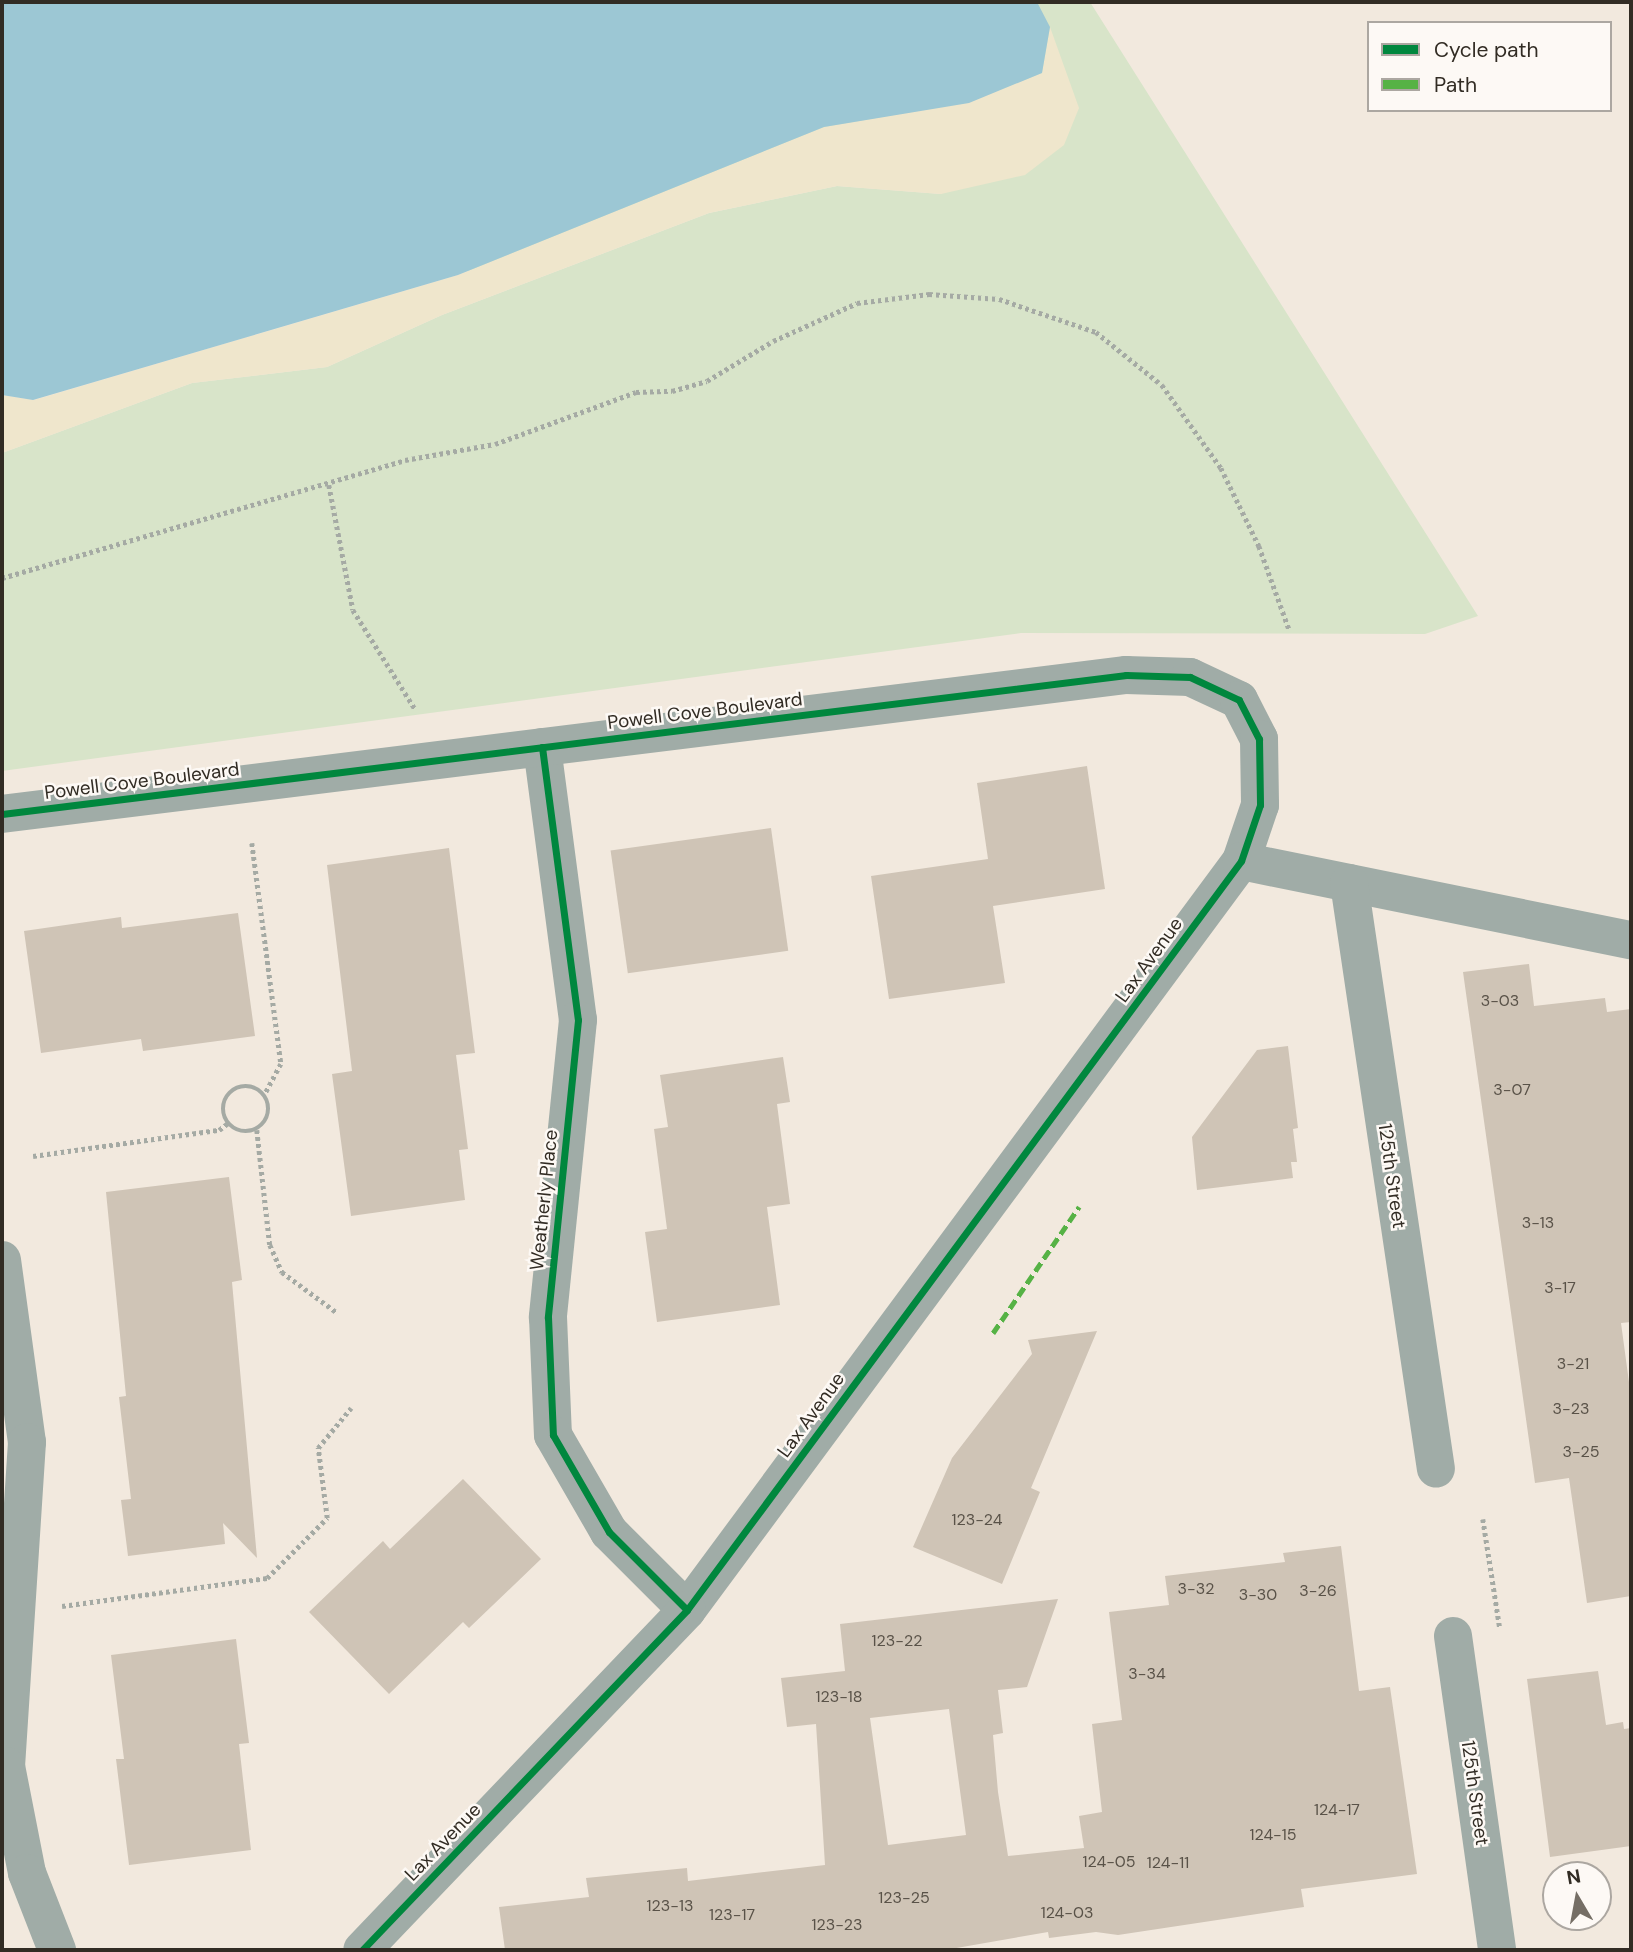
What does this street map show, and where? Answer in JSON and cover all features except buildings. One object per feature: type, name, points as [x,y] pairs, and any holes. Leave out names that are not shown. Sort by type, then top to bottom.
[{"type":"street","name":"Powell Cove Boulevard","points":[[2,814],[1126,675],[1190,677],[1239,700],[1259,739],[1260,805],[1241,861]]},
{"type":"street","name":"Weatherly Place","points":[[542,747],[578,1020],[548,1317],[553,1435],[609,1532],[687,1611]]},
{"type":"street","points":[[1241,861],[1631,940]]},
{"type":"street","name":"Lax Avenue","points":[[362,1950],[687,1611],[1241,861]]},
{"type":"street","name":"125th Street","points":[[1349,883],[1436,1469]]},
{"type":"street","points":[[2,1260],[27,1441],[6,1766],[27,1874],[57,1950]]},
{"type":"street","name":"125th Street","points":[[1453,1636],[1497,1950]]},
{"type":"path","points":[[2,578],[329,485],[405,460],[495,444],[636,392],[672,391],[707,382],[773,341],[857,303],[929,294],[999,299],[1096,332],[1162,385],[1222,468],[1259,546],[1289,629]]},
{"type":"path","points":[[329,485],[353,610],[415,709]]},
{"type":"path","points":[[252,843],[281,1064],[265,1094]]},
{"type":"path","points":[[257,1130],[236,1130],[228,1123],[223,1103],[236,1087],[257,1087],[265,1094],[270,1114],[257,1130],[270,1245],[282,1272],[336,1312]]},
{"type":"path","points":[[33,1156],[219,1130],[228,1123]]},
{"type":"path","points":[[62,1606],[267,1578],[327,1518],[318,1448],[351,1408]]},
{"type":"path","points":[[1483,1519],[1501,1630]]},
{"type":"green space","points":[[2,2],[1090,2],[1478,616],[1425,634],[1021,633],[2,771],[2,453],[192,383],[327,367],[442,315],[709,213],[837,186],[941,194],[1079,108],[2,395]]},
{"type":"sand","points":[[1050,27],[1079,108],[1064,145],[1025,175],[941,194],[837,186],[709,213],[442,315],[327,367],[192,383],[2,453],[2,395],[34,400],[458,275],[824,127],[969,102],[1042,73]]},
{"type":"water","points":[[2,2],[1037,2],[1050,27],[1042,73],[969,103],[824,127],[458,275],[33,400],[2,395]]},
{"type":"marked path","points":[[993,1333],[1079,1207]]},
{"type":"cycle path","points":[[2,814],[1126,675],[1190,677],[1239,700],[1259,739],[1260,805],[1241,861],[687,1610],[362,1950]]},
{"type":"cycle path","points":[[542,747],[578,1020],[548,1317],[553,1435],[609,1532],[687,1610]]}]
